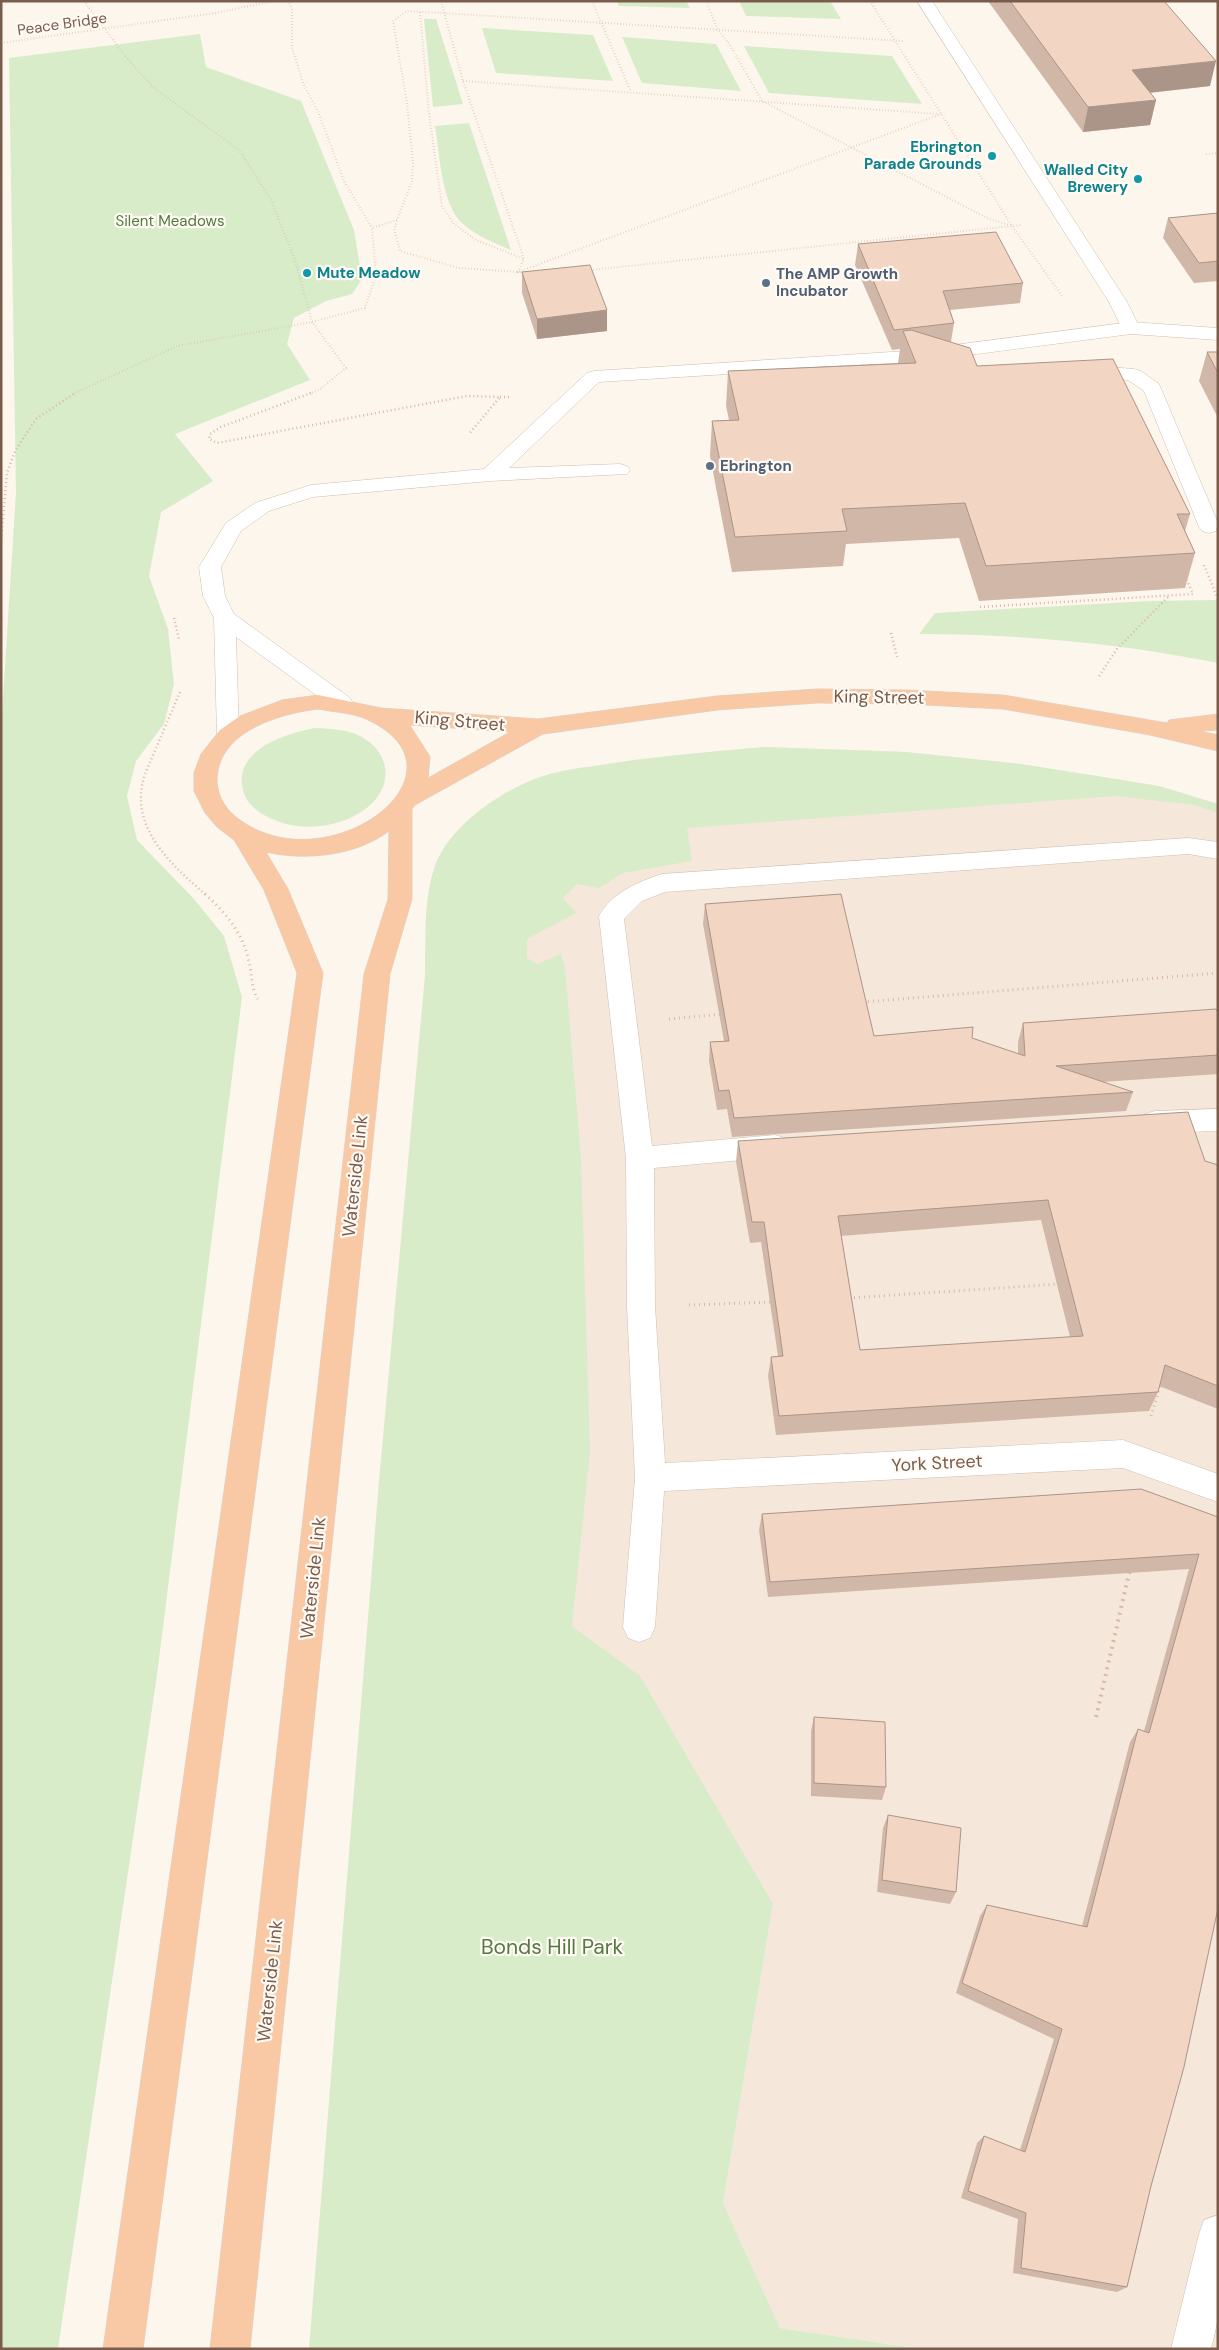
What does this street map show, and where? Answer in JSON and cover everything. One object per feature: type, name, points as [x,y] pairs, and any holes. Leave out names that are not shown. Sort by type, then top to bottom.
[{"type":"highway","name":"King Street","points":[[382,715],[538,727],[717,703],[817,696],[907,697],[1003,702],[1150,727],[1218,743]]},
{"type":"highway","name":"Waterside Link","points":[[230,2349],[377,974],[400,899],[406,804],[420,775],[418,757],[407,734],[382,715],[342,703],[318,702],[277,708],[245,722],[228,735],[215,750],[208,764],[205,779],[206,794],[212,808],[226,824],[244,836],[282,847],[308,848],[335,845],[361,837],[378,829],[406,804]]},
{"type":"highway","points":[[1150,727],[1218,722]]},
{"type":"highway","name":"King Street","points":[[406,804],[538,727]]},
{"type":"highway","name":"Waterside Link","points":[[123,2349],[310,973],[276,889],[244,836]]},
{"type":"street","points":[[924,1],[1118,302],[1130,328]]},
{"type":"street","points":[[490,475],[594,377],[907,357],[1130,328],[1218,334]]},
{"type":"street","points":[[907,357],[950,370]]},
{"type":"street","points":[[1065,372],[1114,372],[1134,375],[1152,388],[1209,527]]},
{"type":"street","points":[[228,735],[225,618],[214,596],[210,567],[232,527],[262,507],[311,491],[490,475],[620,470]]},
{"type":"street","points":[[225,618],[342,703]]},
{"type":"street","points":[[639,1627],[650,1478],[641,1306],[640,1158],[611,916],[633,895],[662,883],[1188,846],[1218,851]]},
{"type":"street","points":[[1133,1123],[1218,1120]]},
{"type":"street","points":[[640,1158],[804,1144]]},
{"type":"street","name":"York Street","points":[[650,1478],[1123,1454],[1218,1488]]},
{"type":"street","points":[[1191,2349],[1218,2234]]},
{"type":"path","name":"Peace Bridge","points":[[1,43],[215,13],[274,1]]},
{"type":"path","points":[[1,543],[6,473],[15,451],[36,419],[75,393],[177,346],[312,322],[365,308],[376,275],[372,228],[344,181],[319,114],[303,83],[292,46],[292,8],[288,1]]},
{"type":"path","points":[[441,1],[463,81],[524,259],[518,272]]},
{"type":"path","points":[[592,1],[599,22],[608,36],[631,92]]},
{"type":"path","points":[[706,1],[718,30],[730,45],[762,101],[849,148],[989,219],[1012,226]]},
{"type":"path","points":[[870,1],[1012,226],[1088,333]]},
{"type":"path","points":[[536,272],[459,268],[400,250],[394,229],[412,181],[414,163],[407,103],[393,21],[407,11],[951,44]]},
{"type":"path","points":[[420,12],[429,114],[442,206],[454,224],[476,240],[524,259]]},
{"type":"path","points":[[463,81],[941,114]]},
{"type":"path","points":[[518,272],[941,114]]},
{"type":"path","points":[[1206,154],[1218,153]]},
{"type":"path","points":[[372,228],[397,220]]},
{"type":"path","points":[[581,271],[1066,222]]},
{"type":"path","points":[[980,607],[1193,594],[1186,578]]},
{"type":"path","points":[[1074,714],[1116,649],[1168,597]]},
{"type":"path","points":[[856,1003],[1218,973]]},
{"type":"path","points":[[624,1023],[730,1014]]},
{"type":"path","points":[[848,1298],[1063,1284]]},
{"type":"path","points":[[641,1306],[779,1302]]},
{"type":"shaded area","points":[[764,747],[906,752],[1021,764],[1159,786],[1218,804],[1218,2349],[921,2349],[780,2328],[723,2203],[773,1904],[572,1626],[425,975],[428,901],[435,865],[445,847],[461,827],[488,804],[532,780],[572,769],[640,759]]},
{"type":"green space","points":[[617,1],[686,1],[690,8],[619,6]]},
{"type":"green space","points":[[739,1],[830,1],[841,19],[746,16]]},
{"type":"green space","points":[[424,19],[436,19],[463,104],[433,107]]},
{"type":"green space","points":[[482,28],[593,35],[613,81],[496,73]]},
{"type":"green space","name":"Silent Meadows","points":[[200,34],[206,67],[301,101],[354,230],[362,279],[352,294],[326,301],[294,318],[287,344],[310,380],[175,434],[213,481],[161,512],[149,576],[168,629],[174,684],[164,724],[136,761],[127,796],[137,840],[194,899],[224,936],[242,997],[157,1675],[58,2349],[1,2349],[1,730],[16,492],[9,58]]},
{"type":"green space","points":[[622,37],[716,44],[741,91],[642,83]]},
{"type":"green space","points":[[744,46],[892,56],[922,104],[769,93]]},
{"type":"green space","points":[[469,123],[511,250],[480,236],[468,228],[450,205],[440,164],[435,126]]},
{"type":"green space","points":[[1218,600],[1218,663],[1144,650],[1069,641],[957,634],[919,634],[935,613],[1149,601]]},
{"type":"green space","points":[[316,728],[353,733],[369,741],[377,749],[385,768],[385,779],[377,798],[357,815],[331,824],[317,826],[289,825],[261,813],[246,799],[242,781],[244,768],[251,756],[275,740]]},
{"type":"green space","name":"Bonds Hill Park","points":[[764,747],[906,752],[1021,764],[1159,786],[1218,804],[1218,813],[1194,805],[1116,796],[687,828],[692,861],[623,873],[599,888],[577,884],[563,898],[576,913],[527,939],[527,958],[537,964],[561,954],[565,968],[581,1157],[590,1452],[572,1626],[640,1676],[773,1904],[723,2203],[780,2328],[921,2349],[309,2349],[379,1481],[425,975],[426,920],[431,879],[441,852],[462,826],[489,803],[532,780],[567,770],[623,762],[683,754]]},
{"type":"building","points":[[1010,1],[1164,1],[1216,61],[1132,70],[1156,100],[1088,107]]},
{"type":"building","points":[[1218,213],[1218,261],[1199,263],[1168,218]]},
{"type":"building","points":[[996,232],[1023,283],[943,291],[954,323],[894,330],[858,244]]},
{"type":"building","points":[[590,265],[607,310],[537,319],[522,272]]},
{"type":"building","points":[[911,330],[970,348],[977,366],[1113,359],[1190,514],[1177,514],[1195,553],[986,566],[965,503],[842,509],[847,531],[735,537],[712,421],[739,420],[728,371],[916,363],[903,331]]},
{"type":"building","points":[[1207,352],[1218,352],[1218,373]]},
{"type":"building","points":[[841,894],[874,1036],[973,1027],[972,1038],[1025,1056],[1023,1023],[1216,1009],[1218,1012],[1218,1055],[1056,1066],[1133,1092],[734,1118],[729,1090],[719,1091],[710,1042],[729,1041],[705,904]]},
{"type":"building","points":[[1188,1112],[1205,1161],[1218,1165],[1218,1386],[1165,1365],[1158,1392],[779,1416],[771,1357],[783,1356],[764,1222],[752,1222],[738,1141]],"holes":[[[1048,1200],[1083,1336],[860,1350],[838,1216]]]},
{"type":"building","points":[[1141,1489],[1218,1517],[1218,1908],[1184,2067],[1151,2186],[1127,2287],[1021,2268],[1026,2213],[968,2191],[984,2136],[1025,2152],[1062,2029],[962,1983],[987,1905],[1087,1927],[1138,1729],[1149,1733],[1199,1554],[770,1582],[762,1514]]},
{"type":"building","points":[[814,1717],[885,1722],[886,1787],[814,1783]]},
{"type":"building","points":[[888,1815],[961,1828],[956,1892],[882,1880]]},
{"type":"place","name":"Ebrington Parade Grounds","points":[[992,156]]},
{"type":"place","name":"Walled City Brewery","points":[[1138,179]]},
{"type":"place","name":"Mute Meadow","points":[[307,273]]},
{"type":"place","name":"The AMP Growth Incubator","points":[[766,283]]},
{"type":"place","name":"Ebrington","points":[[710,466]]}]
